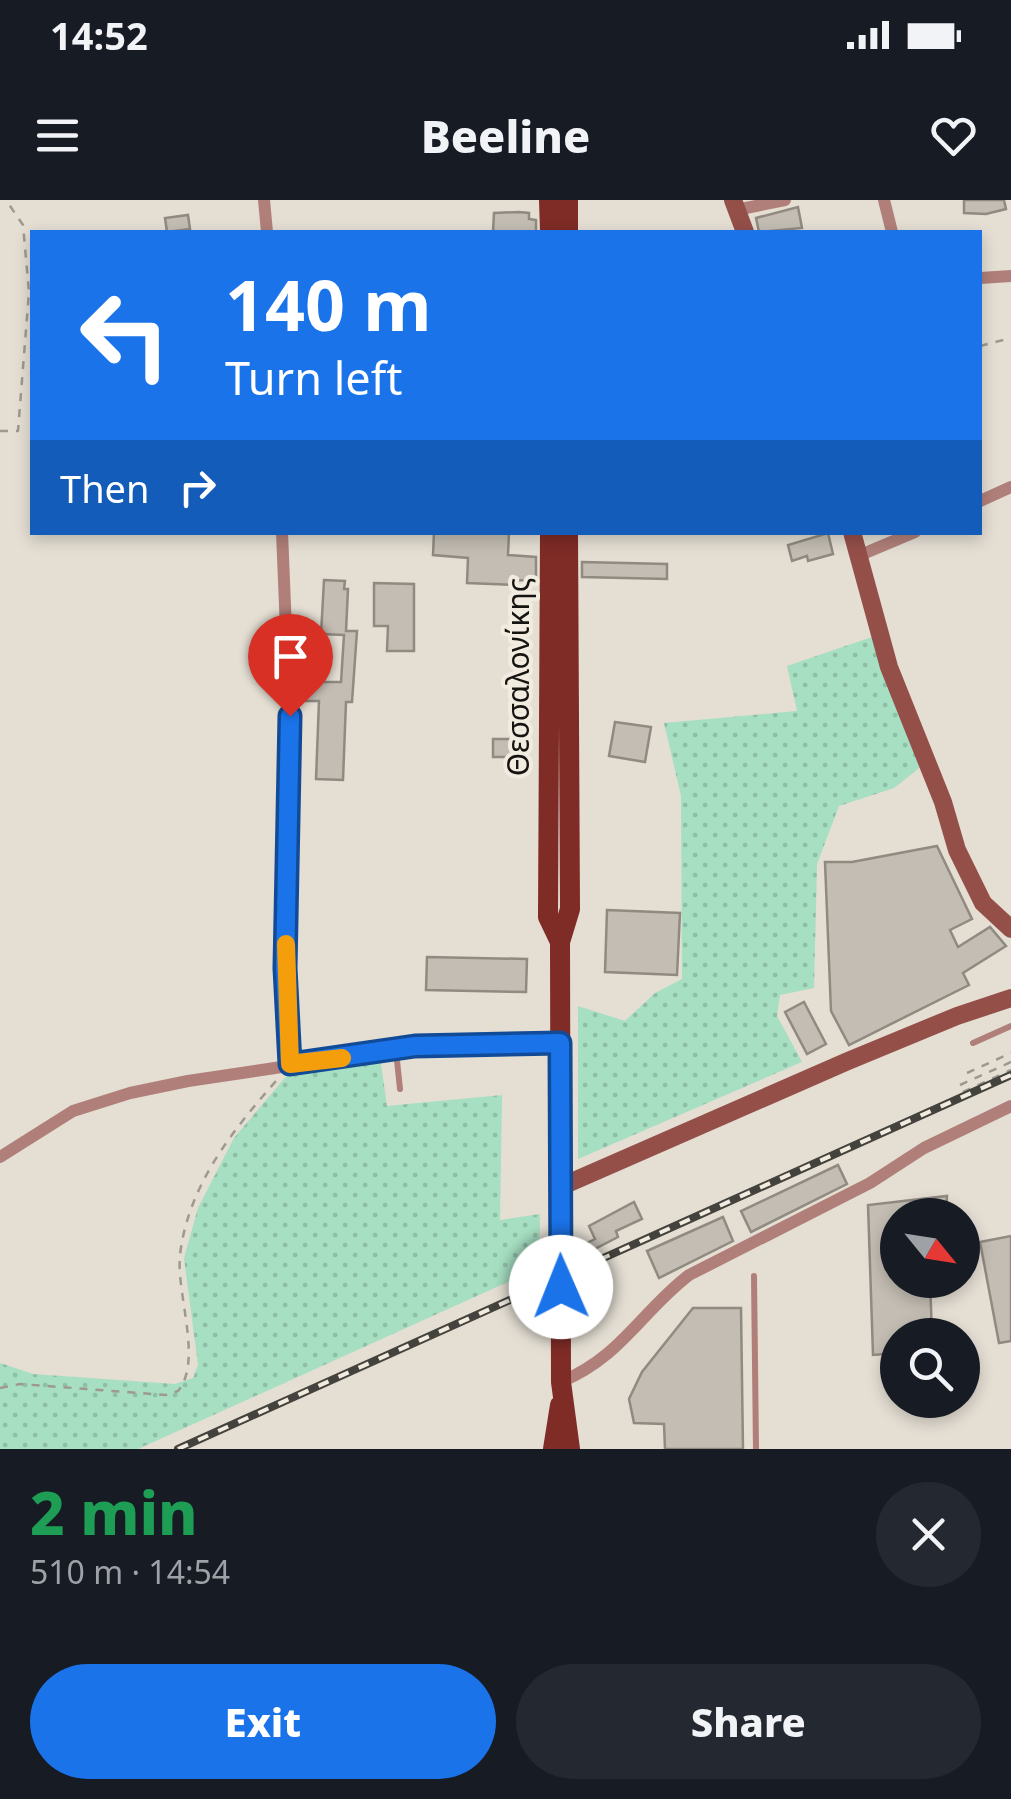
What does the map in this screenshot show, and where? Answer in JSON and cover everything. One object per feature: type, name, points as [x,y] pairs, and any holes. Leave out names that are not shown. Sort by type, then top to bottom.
[{"type":"main road","points":[[549,200],[550,230]]},
{"type":"main road","points":[[568,200],[568,230]]},
{"type":"main road","name":"Θεσσαλονίκης","points":[[550,535],[548,917],[560,942]]},
{"type":"main road","name":"Θεσσαλονίκης","points":[[560,942],[570,909],[568,535]]},
{"type":"main road","points":[[560,942],[562,1388],[570,1449]]},
{"type":"main road","points":[[553,1449],[562,1388]]},
{"type":"street","points":[[264,200],[267,230]]},
{"type":"street","points":[[745,230],[734,205],[785,200]]},
{"type":"street","points":[[884,200],[892,230]]},
{"type":"street","points":[[982,278],[1011,276]]},
{"type":"street","points":[[982,500],[1011,488]]},
{"type":"street","points":[[282,535],[291,753],[285,968],[290,1064]]},
{"type":"street","points":[[853,535],[889,667],[937,787],[956,850],[982,903],[1011,929]]},
{"type":"street","points":[[858,556],[908,535]]},
{"type":"street","points":[[560,1188],[848,1061],[1011,998]]},
{"type":"street","points":[[0,1157],[73,1111],[130,1093],[290,1064],[396,1050],[560,1043]]},
{"type":"street","points":[[562,1388],[620,1346],[665,1294],[689,1275],[854,1192],[924,1148],[1011,1106]]},
{"type":"lane","points":[[974,1043],[1011,1026]]},
{"type":"lane","points":[[396,1050],[400,1090]]},
{"type":"lane","points":[[754,1276],[756,1449]]},
{"type":"path","points":[[0,432],[18,432],[29,292],[23,225],[6,200]]},
{"type":"path","points":[[982,345],[1011,338]]},
{"type":"path","points":[[967,1073],[1011,1054]]},
{"type":"path","points":[[960,1084],[1011,1062]]},
{"type":"path","points":[[0,1388],[20,1384],[166,1394],[178,1391],[189,1372],[180,1256],[192,1208],[227,1139],[290,1064]]},
{"type":"path","points":[[963,1092],[1011,1070]]},
{"type":"green space","points":[[872,637],[922,766],[894,788],[839,806],[817,864],[814,988],[780,995],[777,1016],[802,1062],[578,1159],[578,1006],[625,1021],[655,993],[682,979],[681,796],[664,723],[797,711],[787,666]]},
{"type":"green space","points":[[380,1057],[387,1106],[502,1095],[500,1220],[540,1214],[539,1268],[138,1449],[0,1449],[0,1363],[33,1374],[175,1384],[193,1378],[198,1365],[184,1258],[198,1208],[234,1138],[289,1073]]},
{"type":"building","points":[[964,200],[1004,200],[1006,209],[986,214],[964,213]]},
{"type":"building","points":[[798,207],[802,228],[759,230],[756,218]]},
{"type":"building","points":[[494,213],[529,213],[529,219],[536,220],[536,230],[493,230]]},
{"type":"building","points":[[188,215],[190,229],[167,230],[165,218]]},
{"type":"building","points":[[434,535],[509,535],[508,555],[536,557],[536,581],[516,580],[516,585],[467,583],[468,558],[433,555]]},
{"type":"building","points":[[828,535],[833,554],[792,561],[788,545]]},
{"type":"building","points":[[582,562],[667,564],[667,579],[582,577]]},
{"type":"building","points":[[324,580],[345,581],[346,631],[357,631],[352,702],[346,702],[343,780],[316,779],[319,701],[299,701],[299,656],[320,656],[320,682],[341,682],[344,635],[321,634]]},
{"type":"building","points":[[374,583],[414,584],[414,651],[387,651],[388,626],[374,626]]},
{"type":"building","points":[[615,722],[651,727],[645,762],[609,756]]},
{"type":"building","points":[[493,739],[521,739],[520,757],[493,757]]},
{"type":"building","points":[[937,846],[972,919],[950,930],[958,947],[990,927],[1006,946],[963,973],[969,985],[849,1045],[831,1011],[825,862],[852,862]]},
{"type":"building","points":[[607,910],[680,913],[677,975],[605,972]]},
{"type":"building","points":[[427,957],[527,959],[526,992],[426,990]]},
{"type":"building","points":[[804,1002],[826,1044],[807,1054],[785,1012]]},
{"type":"building","points":[[838,1165],[847,1184],[751,1232],[741,1211]]},
{"type":"building","points":[[634,1202],[642,1219],[616,1231],[618,1237],[587,1253],[583,1245],[595,1239],[589,1226]]},
{"type":"building","points":[[880,1204],[880,1298],[931,1298],[931,1318],[880,1318],[880,1354],[873,1355],[868,1205]]},
{"type":"building","points":[[723,1217],[733,1241],[659,1278],[647,1251]]},
{"type":"building","points":[[1011,1236],[1011,1341],[999,1343],[980,1242]]},
{"type":"building","points":[[693,1308],[741,1308],[743,1449],[665,1449],[664,1424],[634,1423],[629,1399],[642,1372]]},
{"type":"railway","points":[[178,1449],[1011,1075]]},
{"type":"slow traffic","points":[[286,944],[290,1064],[342,1058]]},
{"type":"route","points":[[290,716],[285,968],[290,1064],[415,1046],[560,1043],[561,1287]]}]
